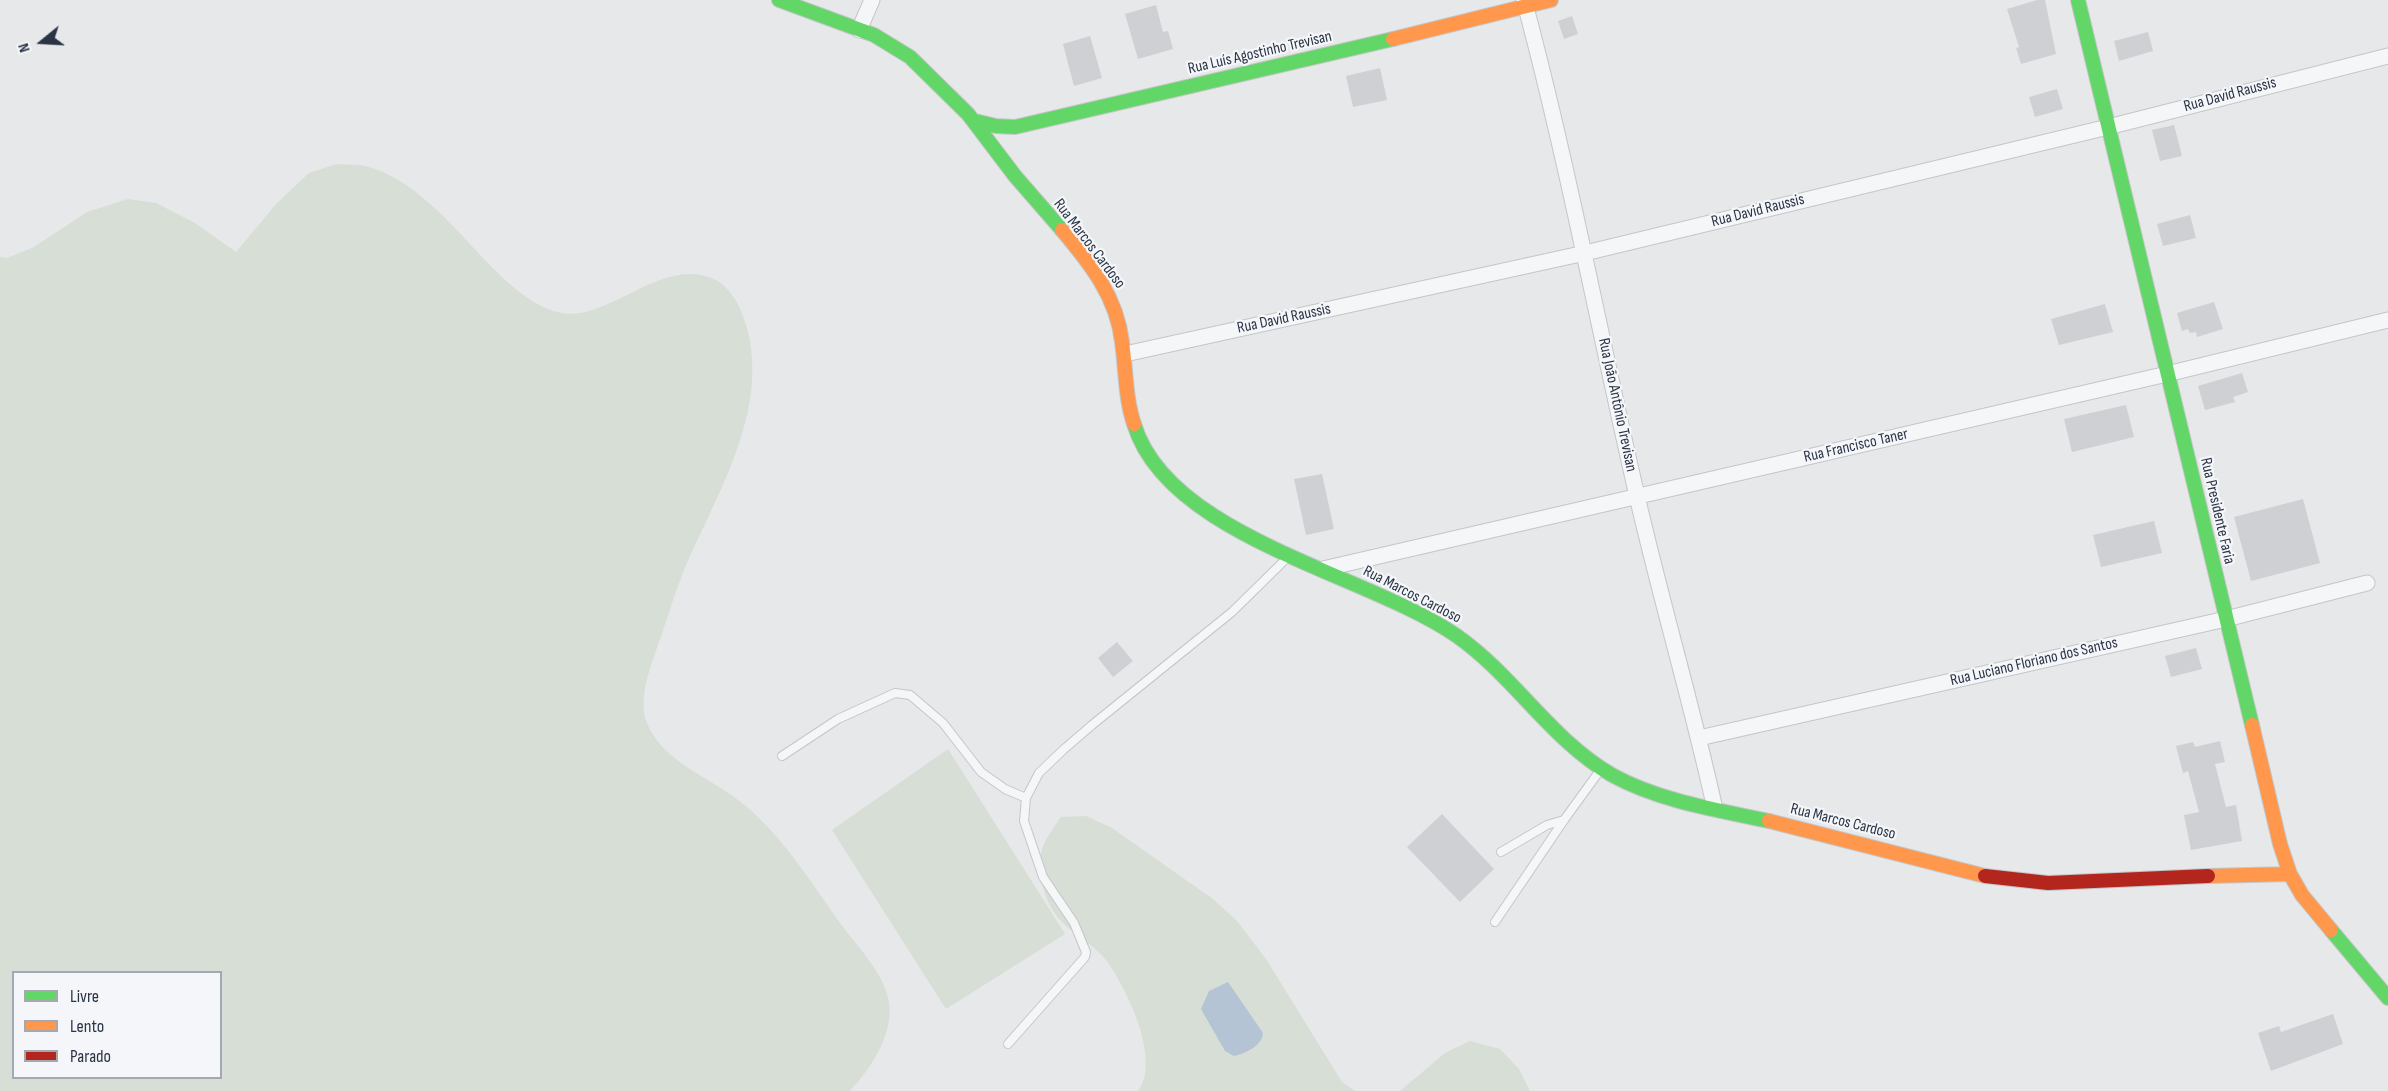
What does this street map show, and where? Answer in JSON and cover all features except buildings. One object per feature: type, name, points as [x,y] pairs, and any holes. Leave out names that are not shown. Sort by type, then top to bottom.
[{"type":"street","name":"Rua Marcos Cardoso","points":[[779,0],[884,39],[902,51],[975,121],[1006,166],[1072,244],[1108,294],[1120,326],[1132,420],[1145,450],[1167,477],[1200,507],[1237,529],[1289,556],[1323,569],[1434,621],[1466,642],[1502,674],[1567,740],[1602,768],[1648,790],[1715,808],[1821,832],[1976,873],[2029,882],[2056,883],[2290,874]]},
{"type":"street","points":[[859,30],[872,0]]},
{"type":"street","name":"Rua Luís Agostinho Trevisan","points":[[975,121],[996,126],[1015,127],[1525,3],[1551,0]]},
{"type":"street","name":"Rua Presidente Faria","points":[[2078,0],[2269,806],[2290,874],[2302,895],[2388,998]]},
{"type":"street","name":"Rua João Antônio Trevisan","points":[[1525,3],[1585,252],[1637,497],[1715,808]]},
{"type":"street","name":"Rua David Raussis","points":[[1125,354],[1585,252],[2109,127],[2388,56]]},
{"type":"street","name":"Rua Francisco Taner","points":[[1323,569],[2167,374],[2388,320]]},
{"type":"street","name":"Rua Luciano Floriano dos Santos","points":[[1699,738],[2226,619],[2367,583]]},
{"type":"lane","points":[[1008,1044],[1085,957],[1086,952],[1074,923],[1042,877],[1024,821],[1026,798],[1039,773],[1092,724],[1232,612],[1289,556]]},
{"type":"lane","points":[[782,756],[838,719],[895,693],[910,695],[943,723],[981,772],[1005,789],[1026,798]]},
{"type":"lane","points":[[1495,922],[1602,768]]},
{"type":"lane","points":[[1501,852],[1547,825],[1564,820]]},
{"type":"shaded area","points":[[337,164],[365,166],[399,180],[415,191],[508,283],[547,309],[576,314],[615,301],[655,282],[675,276],[696,274],[721,283],[737,302],[744,319],[751,350],[752,382],[747,413],[739,444],[727,475],[672,602],[646,682],[644,714],[654,737],[676,759],[730,794],[771,830],[869,960],[885,987],[890,1010],[885,1035],[874,1060],[850,1091],[0,1091],[0,257],[7,258],[34,247],[87,212],[128,199],[156,203],[195,223],[236,252],[277,203],[309,173]]},
{"type":"shaded area","points":[[948,749],[1065,934],[946,1009],[832,830]]},
{"type":"shaded area","points":[[1086,816],[1112,828],[1213,899],[1237,921],[1266,959],[1342,1082],[1355,1091],[1138,1091],[1144,1078],[1146,1061],[1144,1043],[1123,987],[1097,950],[1057,917],[1046,898],[1040,875],[1044,844],[1061,817]]},
{"type":"shaded area","points":[[1470,1041],[1500,1049],[1519,1069],[1530,1091],[1400,1091],[1445,1053]]},
{"type":"water","points":[[1228,982],[1263,1033],[1257,1045],[1234,1056],[1225,1051],[1201,1009],[1209,991]]},
{"type":"traffic: fast","points":[[779,0],[874,35],[910,57],[968,114],[1015,176],[1062,230]]},
{"type":"traffic: fast","points":[[2078,0],[2252,725]]},
{"type":"traffic: fast","points":[[975,121],[996,126],[1015,127],[1393,39]]},
{"type":"traffic: fast","points":[[1134,424],[1154,463],[1186,496],[1228,524],[1275,549],[1419,614],[1457,636],[1497,670],[1570,744],[1590,761],[1612,775],[1649,792],[1669,798],[1769,821]]},
{"type":"traffic: fast","points":[[2331,930],[2388,998]]},
{"type":"traffic: slow","points":[[1393,39],[1551,0]]},
{"type":"traffic: slow","points":[[1062,230],[1092,268],[1114,310],[1122,342],[1127,393],[1134,424]]},
{"type":"traffic: slow","points":[[2252,725],[2280,844],[2290,874],[2302,895],[2331,930]]},
{"type":"traffic: slow","points":[[1769,821],[1985,876]]},
{"type":"traffic: slow","points":[[2208,876],[2290,874]]},
{"type":"traffic: jam","points":[[1985,876],[2048,883],[2208,876]]}]
